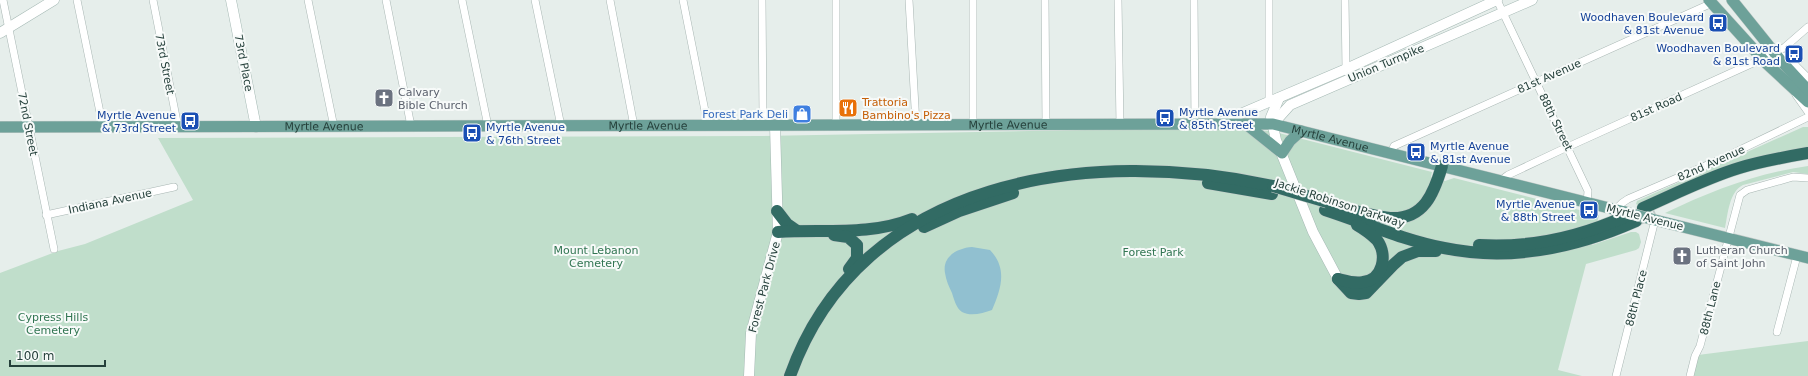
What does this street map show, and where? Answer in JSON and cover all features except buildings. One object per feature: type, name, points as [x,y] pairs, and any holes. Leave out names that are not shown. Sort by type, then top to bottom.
[{"type":"highway","points":[[1643,208],[1706,180],[1738,168],[1773,159],[1808,153]]},
{"type":"highway","points":[[1654,217],[1709,188],[1740,176],[1773,167],[1808,162]]},
{"type":"highway","points":[[1354,211],[1390,218],[1400,218],[1412,214],[1421,209],[1431,197],[1442,166]]},
{"type":"highway","name":"Jackie Robinson Parkway","points":[[790,376],[806,336],[823,309],[846,280],[876,250],[910,226],[938,211],[995,190],[1040,179],[1084,173],[1132,171],[1179,172],[1226,177],[1330,208],[1423,243],[1467,252],[1523,253],[1554,249],[1603,235],[1636,221]]},
{"type":"highway","name":"Jackie Robinson Parkway","points":[[798,376],[806,356],[827,318],[860,276],[884,254],[904,239],[929,224],[959,211],[992,199],[1028,190],[1063,183],[1106,180],[1149,179],[1192,181],[1273,190]]},
{"type":"highway","name":"Jackie Robinson Parkway","points":[[1330,208],[1354,211],[1428,236],[1488,246],[1532,244],[1558,240],[1593,230],[1621,213]]},
{"type":"highway","points":[[1330,208],[1372,235],[1379,244],[1383,257],[1379,272],[1370,280],[1356,283],[1338,279]]},
{"type":"highway","points":[[777,211],[787,224],[797,231]]},
{"type":"highway","points":[[777,235],[797,231],[883,228],[938,211]]},
{"type":"highway","points":[[777,235],[842,235],[851,238],[856,243],[858,252],[855,261],[836,285],[823,309]]},
{"type":"highway","points":[[1338,279],[1351,293],[1366,293],[1397,261],[1412,253],[1423,251],[1467,252]]},
{"type":"main road","points":[[0,33],[54,0]]},
{"type":"main road","name":"73rd Place","points":[[231,0],[256,127]]},
{"type":"main road","name":"Union Turnpike","points":[[1273,124],[1290,105],[1348,74],[1497,0]]},
{"type":"main road","name":"Union Turnpike","points":[[1216,125],[1279,98],[1348,74],[1503,13],[1532,0]]},
{"type":"main road","points":[[1732,0],[1775,53],[1808,90]]},
{"type":"main road","points":[[1711,2],[1763,59],[1808,102]]},
{"type":"main road","points":[[1279,98],[1271,117],[1276,140],[1313,232],[1338,279]]},
{"type":"main road","name":"Myrtle Avenue","points":[[0,127],[1273,124],[1587,203],[1621,213],[1654,217],[1803,257]]},
{"type":"main road","points":[[1247,125],[1282,153]]},
{"type":"main road","name":"Forest Park Drive","points":[[749,376],[751,333],[777,235],[777,211],[770,126]]},
{"type":"main road","points":[[1282,153],[1290,141],[1301,131]]},
{"type":"street","name":"72nd Street","points":[[3,0],[54,249]]},
{"type":"street","points":[[77,0],[103,127]]},
{"type":"street","name":"73rd Street","points":[[153,0],[178,127]]},
{"type":"street","points":[[308,0],[334,126]]},
{"type":"street","points":[[386,0],[411,126]]},
{"type":"street","points":[[462,0],[488,126]]},
{"type":"street","points":[[535,0],[561,126]]},
{"type":"street","points":[[610,0],[634,126]]},
{"type":"street","points":[[683,0],[708,126]]},
{"type":"street","points":[[762,0],[763,117],[770,126]]},
{"type":"street","points":[[836,0],[836,126]]},
{"type":"street","points":[[909,0],[916,125]]},
{"type":"street","points":[[973,0],[973,125]]},
{"type":"street","points":[[1045,0],[1046,125]]},
{"type":"street","points":[[1118,0],[1120,125]]},
{"type":"street","points":[[1194,0],[1195,125]]},
{"type":"street","points":[[1269,0],[1269,102]]},
{"type":"street","points":[[1345,0],[1348,74]]},
{"type":"street","name":"88th Street","points":[[1497,0],[1588,191],[1587,203]]},
{"type":"street","name":"81st Avenue","points":[[1391,154],[1394,146],[1711,2]]},
{"type":"street","name":"81st Road","points":[[1500,181],[1508,175],[1567,147],[1775,53],[1785,47],[1808,27]]},
{"type":"street","points":[[1775,53],[1788,58],[1808,78]]},
{"type":"street","points":[[1788,83],[1808,112]]},
{"type":"street","name":"82nd Avenue","points":[[1621,213],[1622,202],[1719,160],[1808,117]]},
{"type":"street","name":"88th Lane","points":[[1690,376],[1695,356],[1700,346],[1737,200],[1742,193],[1747,190],[1793,177],[1808,178]]},
{"type":"street","name":"Indiana Avenue","points":[[46,215],[174,187]]},
{"type":"street","name":"88th Place","points":[[1616,376],[1654,217]]},
{"type":"street","points":[[1777,332],[1803,257]]},
{"type":"green space","points":[[1803,127],[1808,127],[1808,149],[1639,206],[1636,204],[1637,201]]},
{"type":"green space","points":[[1195,128],[1271,131],[1432,172],[1431,177],[1445,181],[1454,178],[1599,215],[1592,245],[1631,232],[1636,232],[1639,234],[1641,242],[1639,248],[1636,250],[1586,264],[1558,370],[1582,376],[0,376],[0,273],[58,251],[85,244],[193,200],[158,138],[763,136]]},
{"type":"green space","points":[[1808,166],[1808,174],[1793,172],[1743,185],[1738,188],[1730,204],[1725,228],[1665,213],[1717,190],[1752,178]]},
{"type":"green space","points":[[1808,341],[1808,376],[1692,376],[1698,355]]},
{"type":"water","points":[[972,247],[990,250],[996,257],[999,264],[1001,279],[998,294],[992,310],[969,314],[962,312],[954,301],[947,281],[945,267],[946,262],[952,254],[961,249]]},
{"type":"tunnel","points":[[1637,220],[1655,212]]},
{"type":"place","name":"Woodhaven Boulevard & 81st Avenue","points":[[1718,23]]},
{"type":"place","name":"Woodhaven Boulevard & 81st Road","points":[[1794,54]]},
{"type":"place","name":"Calvary Bible Church","points":[[384,98]]},
{"type":"place","name":"Trattoria Bambino's Pizza","points":[[848,108]]},
{"type":"place","name":"Forest Park Deli","points":[[802,114]]},
{"type":"place","name":"Myrtle Avenue & 85th Street","points":[[1165,118]]},
{"type":"place","name":"Myrtle Avenue & 73rd Street","points":[[190,121]]},
{"type":"place","name":"Myrtle Avenue & 76th Street","points":[[472,133]]},
{"type":"place","name":"Myrtle Avenue & 81st Avenue","points":[[1416,152]]},
{"type":"place","name":"Myrtle Avenue & 88th Street","points":[[1589,210]]},
{"type":"place","name":"Lutheran Church of Saint John","points":[[1682,256]]},
{"type":"park label","name":"Forest Park","points":[[1153,252]]},
{"type":"park label","name":"Mount Lebanon Cemetery","points":[[596,256]]},
{"type":"park label","name":"Cypress Hills Cemetery","points":[[53,323]]}]
